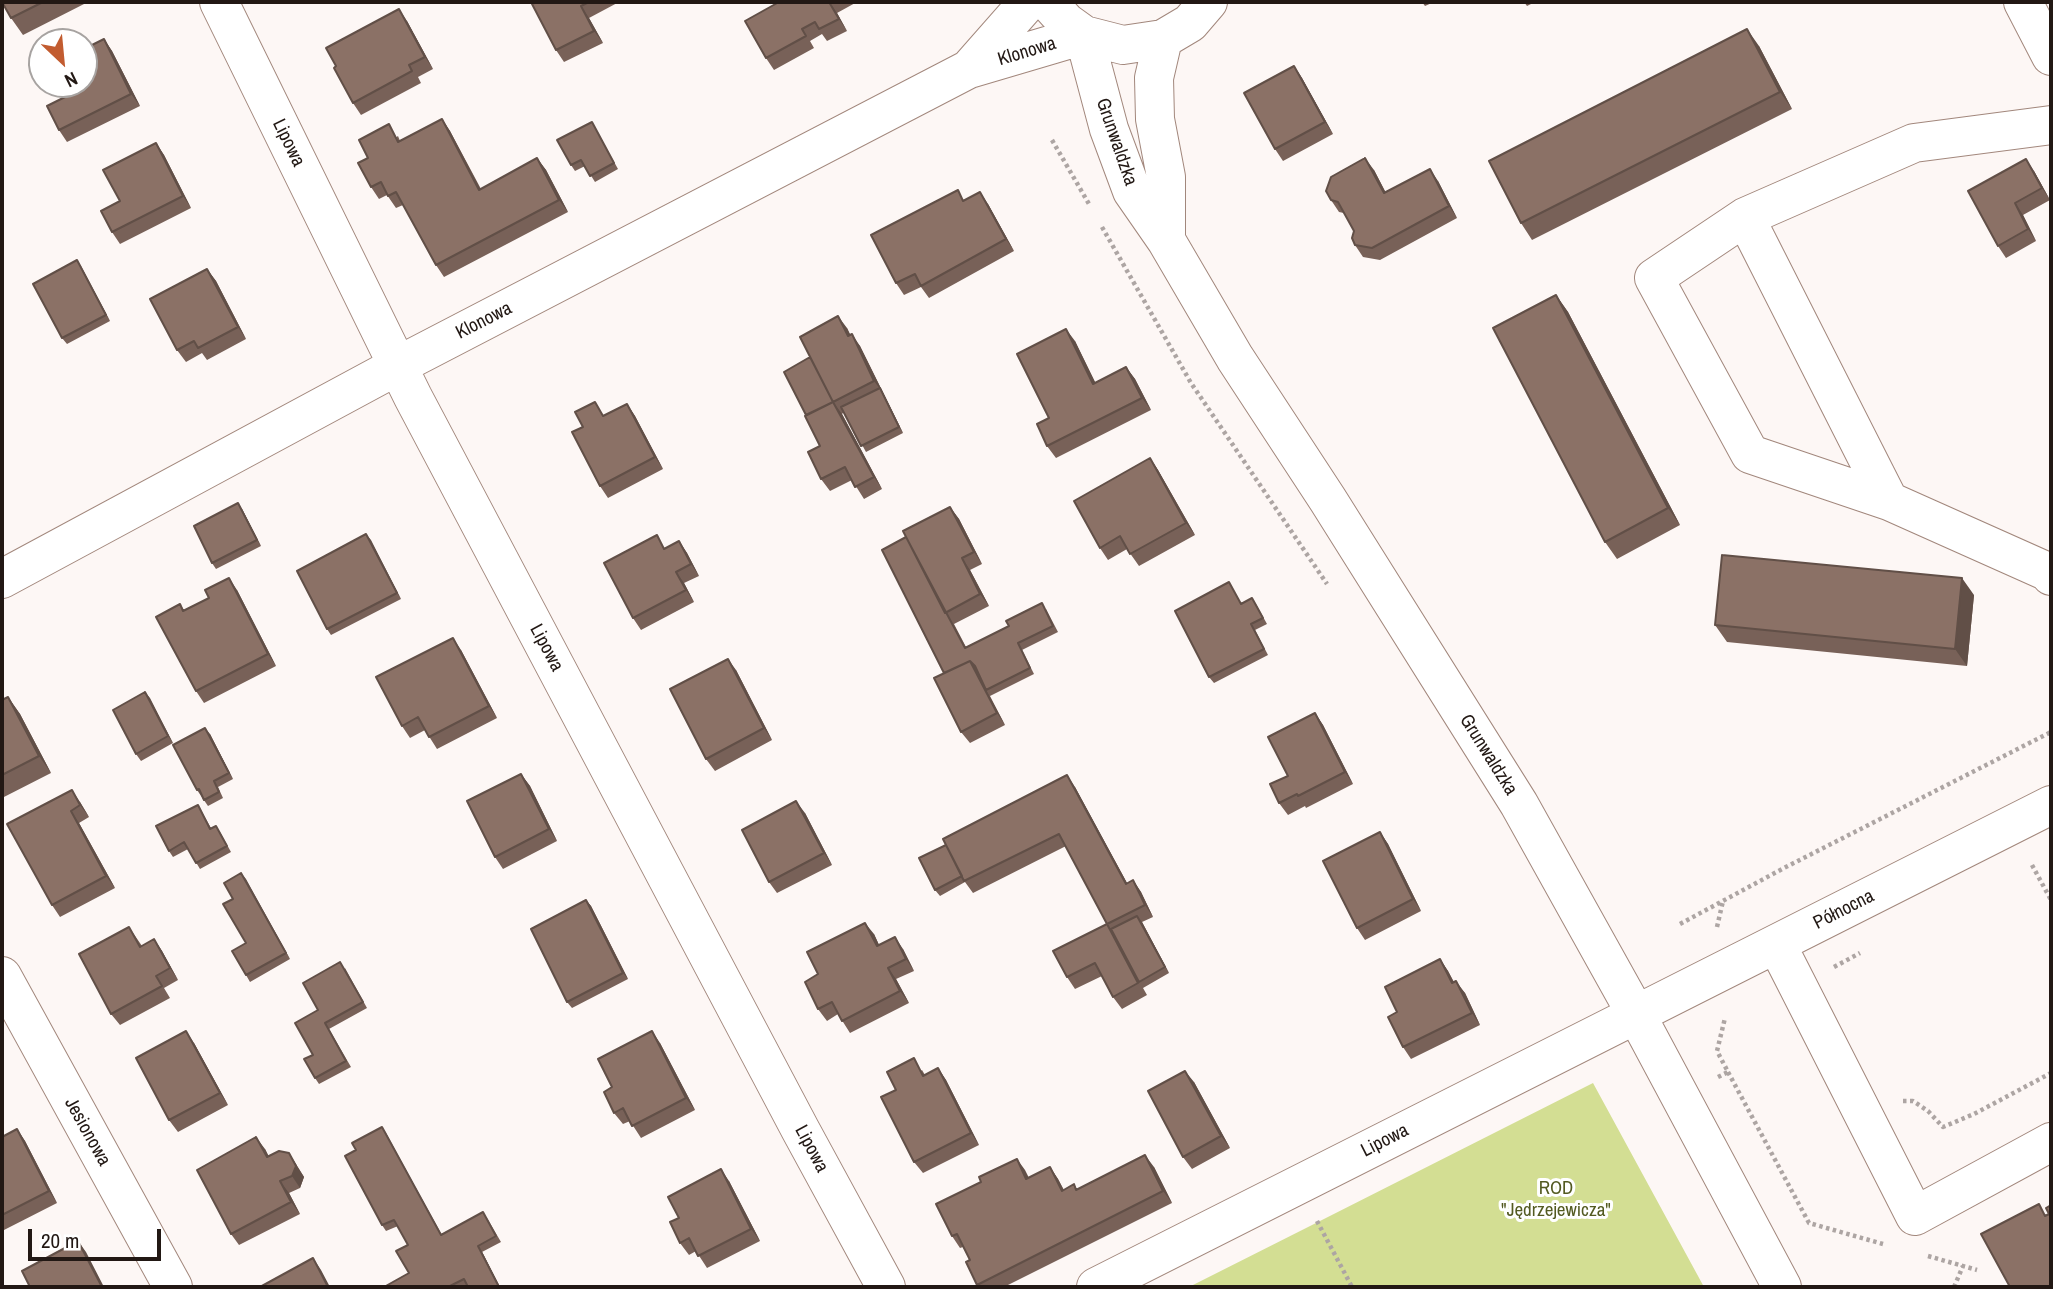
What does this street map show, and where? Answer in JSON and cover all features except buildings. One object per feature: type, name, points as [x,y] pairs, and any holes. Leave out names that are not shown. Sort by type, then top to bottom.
[{"type":"street","name":"Lipowa","points":[[219,2],[399,365],[800,1129],[886,1287]]},
{"type":"street","name":"Klonowa","points":[[969,69],[1028,2]]},
{"type":"street","points":[[1048,2],[1066,22],[1084,35],[1123,45],[1163,39],[1190,23],[1208,2]]},
{"type":"street","points":[[2023,2],[2051,56]]},
{"type":"street","name":"Klonowa","points":[[2,579],[399,365],[969,69],[1084,35]]},
{"type":"street","name":"Grunwaldzka","points":[[1084,35],[1109,129],[1132,191],[1166,240],[1235,358],[1335,511],[1519,804],[1636,1014],[1782,1287]]},
{"type":"street","name":"Grunwaldzka","points":[[1163,39],[1154,78],[1154,119],[1167,177],[1166,240]]},
{"type":"street","points":[[2051,125],[1914,143],[1745,217],[1654,278],[1750,453],[1889,501],[2048,572],[2051,576]]},
{"type":"street","points":[[1745,217],[1889,501]]},
{"type":"street","name":"Północna","points":[[1636,1014],[2051,805]]},
{"type":"street","points":[[1777,945],[1915,1216],[2051,1142]]},
{"type":"street","name":"Jesionowa","points":[[2,976],[173,1287]]},
{"type":"street","name":"Lipowa","points":[[1096,1287],[1636,1014]]},
{"type":"path","points":[[1680,924],[2051,732]]},
{"type":"path","points":[[2022,869],[2042,860]]},
{"type":"path","points":[[2032,864],[2051,901]]},
{"type":"path","points":[[1834,967],[1870,947]]},
{"type":"path","points":[[1728,1072],[1809,1223],[1886,1245]]},
{"type":"path","points":[[1900,1101],[1913,1101],[1928,1111],[1943,1127],[1974,1114],[2051,1073]]},
{"type":"path","points":[[1318,1222],[1352,1287]]},
{"type":"path","points":[[1925,1255],[1977,1270]]},
{"type":"path","points":[[1954,1287],[1964,1266]]},
{"type":"green space","name":"ROD \"Jędrzejewicza\"","points":[[1593,1083],[1704,1287],[1189,1287],[1318,1222]]}]
